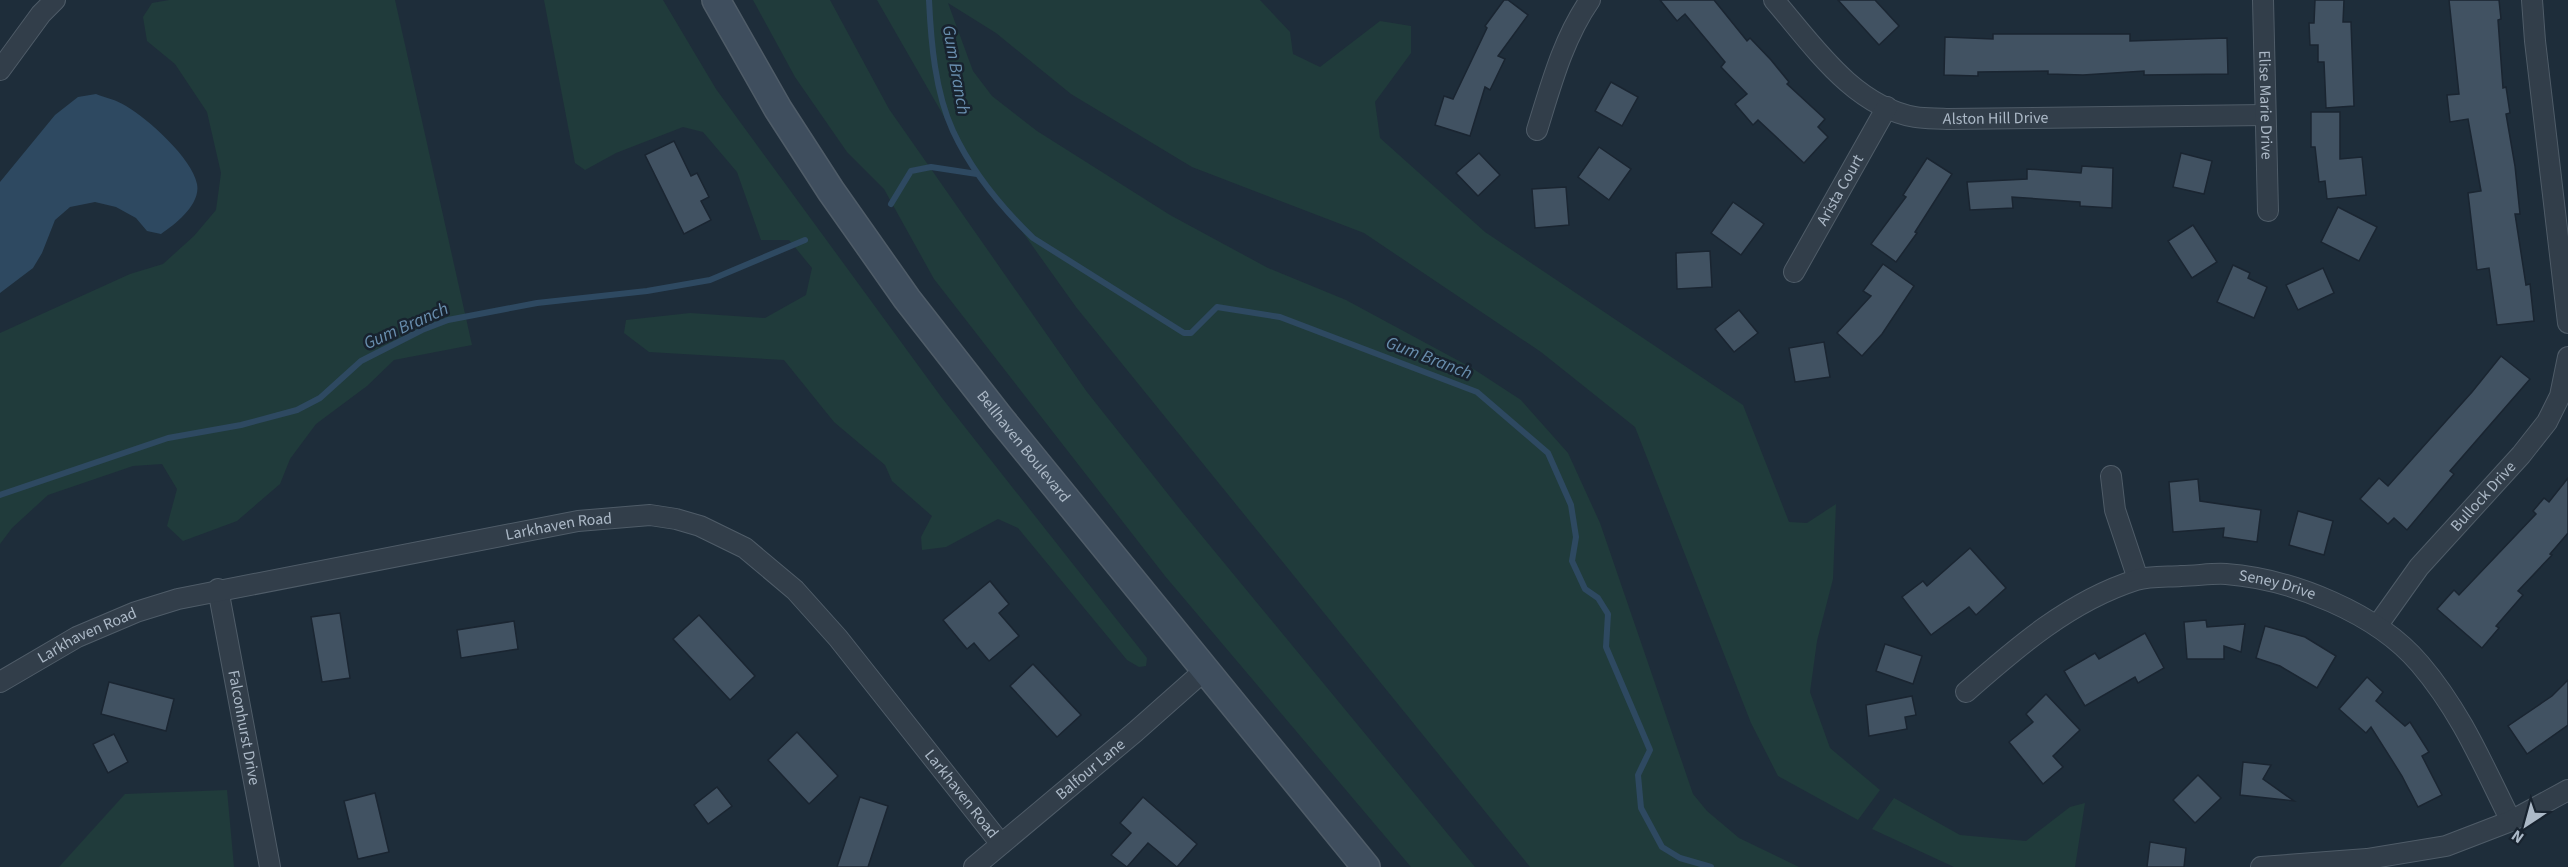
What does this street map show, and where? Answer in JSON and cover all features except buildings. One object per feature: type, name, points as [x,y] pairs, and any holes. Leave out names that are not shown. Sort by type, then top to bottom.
[{"type":"main road","name":"Bellhaven Boulevard","points":[[716,0],[778,109],[831,191],[907,299],[1000,418],[1366,867]]},
{"type":"street","points":[[1537,130],[1557,65],[1570,33],[1590,0]]},
{"type":"street","name":"Alston Hill Drive","points":[[1774,0],[1853,88],[1887,107],[1914,117],[1948,119],[2265,115]]},
{"type":"street","name":"Elise Marie Drive","points":[[2263,0],[2268,211]]},
{"type":"street","points":[[2532,0],[2568,323]]},
{"type":"street","points":[[0,70],[47,2]]},
{"type":"street","name":"Arista Court","points":[[1794,272],[1887,107]]},
{"type":"street","name":"Bullock Drive","points":[[2377,626],[2419,567],[2521,455],[2547,422],[2560,396],[2568,357]]},
{"type":"street","points":[[2111,476],[2115,510],[2138,579]]},
{"type":"street","name":"Larkhaven Road","points":[[0,682],[87,632],[136,612],[218,589],[578,521],[650,515],[676,519],[700,526],[745,548],[795,590],[838,638],[1001,844]]},
{"type":"street","name":"Seney Drive","points":[[1966,692],[2019,644],[2088,599],[2138,579],[2225,574],[2276,582],[2328,599],[2377,626],[2419,662],[2459,715],[2511,821]]},
{"type":"street","name":"Falconhurst Drive","points":[[218,589],[270,867]]},
{"type":"street","name":"Balfour Lane","points":[[974,867],[1205,670]]},
{"type":"street","points":[[2260,867],[2367,859],[2446,846],[2511,821],[2568,789]]},
{"type":"green space","points":[[169,0],[395,0],[472,345],[394,360],[367,386],[316,424],[290,459],[280,484],[237,521],[183,541],[167,526],[177,489],[162,464],[133,466],[48,495],[12,528],[0,544],[0,333],[130,274],[163,264],[194,236],[216,210],[221,173],[207,112],[175,64],[147,41],[143,17],[152,3]]},
{"type":"green space","points":[[544,0],[663,0],[716,89],[942,398],[1147,658],[1146,666],[1139,667],[1127,660],[1018,528],[998,519],[946,547],[922,550],[921,537],[932,516],[892,481],[885,465],[834,422],[784,360],[649,352],[624,333],[626,320],[690,313],[765,318],[806,295],[812,268],[789,240],[761,240],[737,172],[703,132],[683,127],[616,153],[585,170],[575,163]]},
{"type":"green space","points":[[753,0],[830,0],[889,109],[1087,392],[1183,513],[1475,867],[1411,867],[1165,576],[934,279],[884,189],[847,152],[795,77]]},
{"type":"green space","points":[[877,0],[1260,0],[1290,32],[1293,54],[1320,67],[1380,21],[1411,26],[1411,53],[1375,102],[1380,138],[1485,232],[1743,405],[1789,522],[1807,523],[1836,504],[1833,579],[1817,641],[1810,692],[1830,748],[1880,790],[1858,820],[1778,776],[1751,723],[1635,427],[1541,352],[1364,233],[1192,167],[1071,94],[996,33],[948,3],[973,71],[992,96],[1037,131],[1170,215],[1268,268],[1346,300],[1472,368],[1521,400],[1568,453],[1600,523],[1693,794],[1707,811],[1739,838],[1799,867],[1530,867],[1076,307],[1014,220],[977,174]]},
{"type":"green space","points":[[227,790],[234,867],[59,867],[125,794]]},
{"type":"green space","points":[[1894,798],[1960,835],[2026,841],[2070,807],[2085,803],[2075,867],[1954,867],[1872,829]]},
{"type":"water","points":[[96,94],[126,106],[168,140],[193,174],[197,184],[195,199],[186,213],[161,234],[147,231],[136,218],[116,207],[95,202],[70,207],[55,220],[42,253],[33,268],[0,293],[0,182],[55,115],[78,97]]},
{"type":"waterway","name":"Gum Branch","points":[[929,0],[938,83],[953,131],[969,161],[988,188],[1033,238],[1184,333],[1191,333],[1217,307],[1280,317],[1477,392],[1548,453],[1571,505],[1576,537],[1572,561],[1585,589],[1598,598],[1608,614],[1606,647],[1650,750],[1638,775],[1641,808],[1662,847],[1680,858],[1711,867]]},
{"type":"waterway","name":"Gum Branch","points":[[891,204],[911,171],[931,167],[977,174]]},
{"type":"waterway","name":"Gum Branch","points":[[0,495],[168,438],[241,425],[297,410],[320,398],[361,361],[422,330],[448,320],[537,303],[647,291],[710,280],[805,240]]}]
